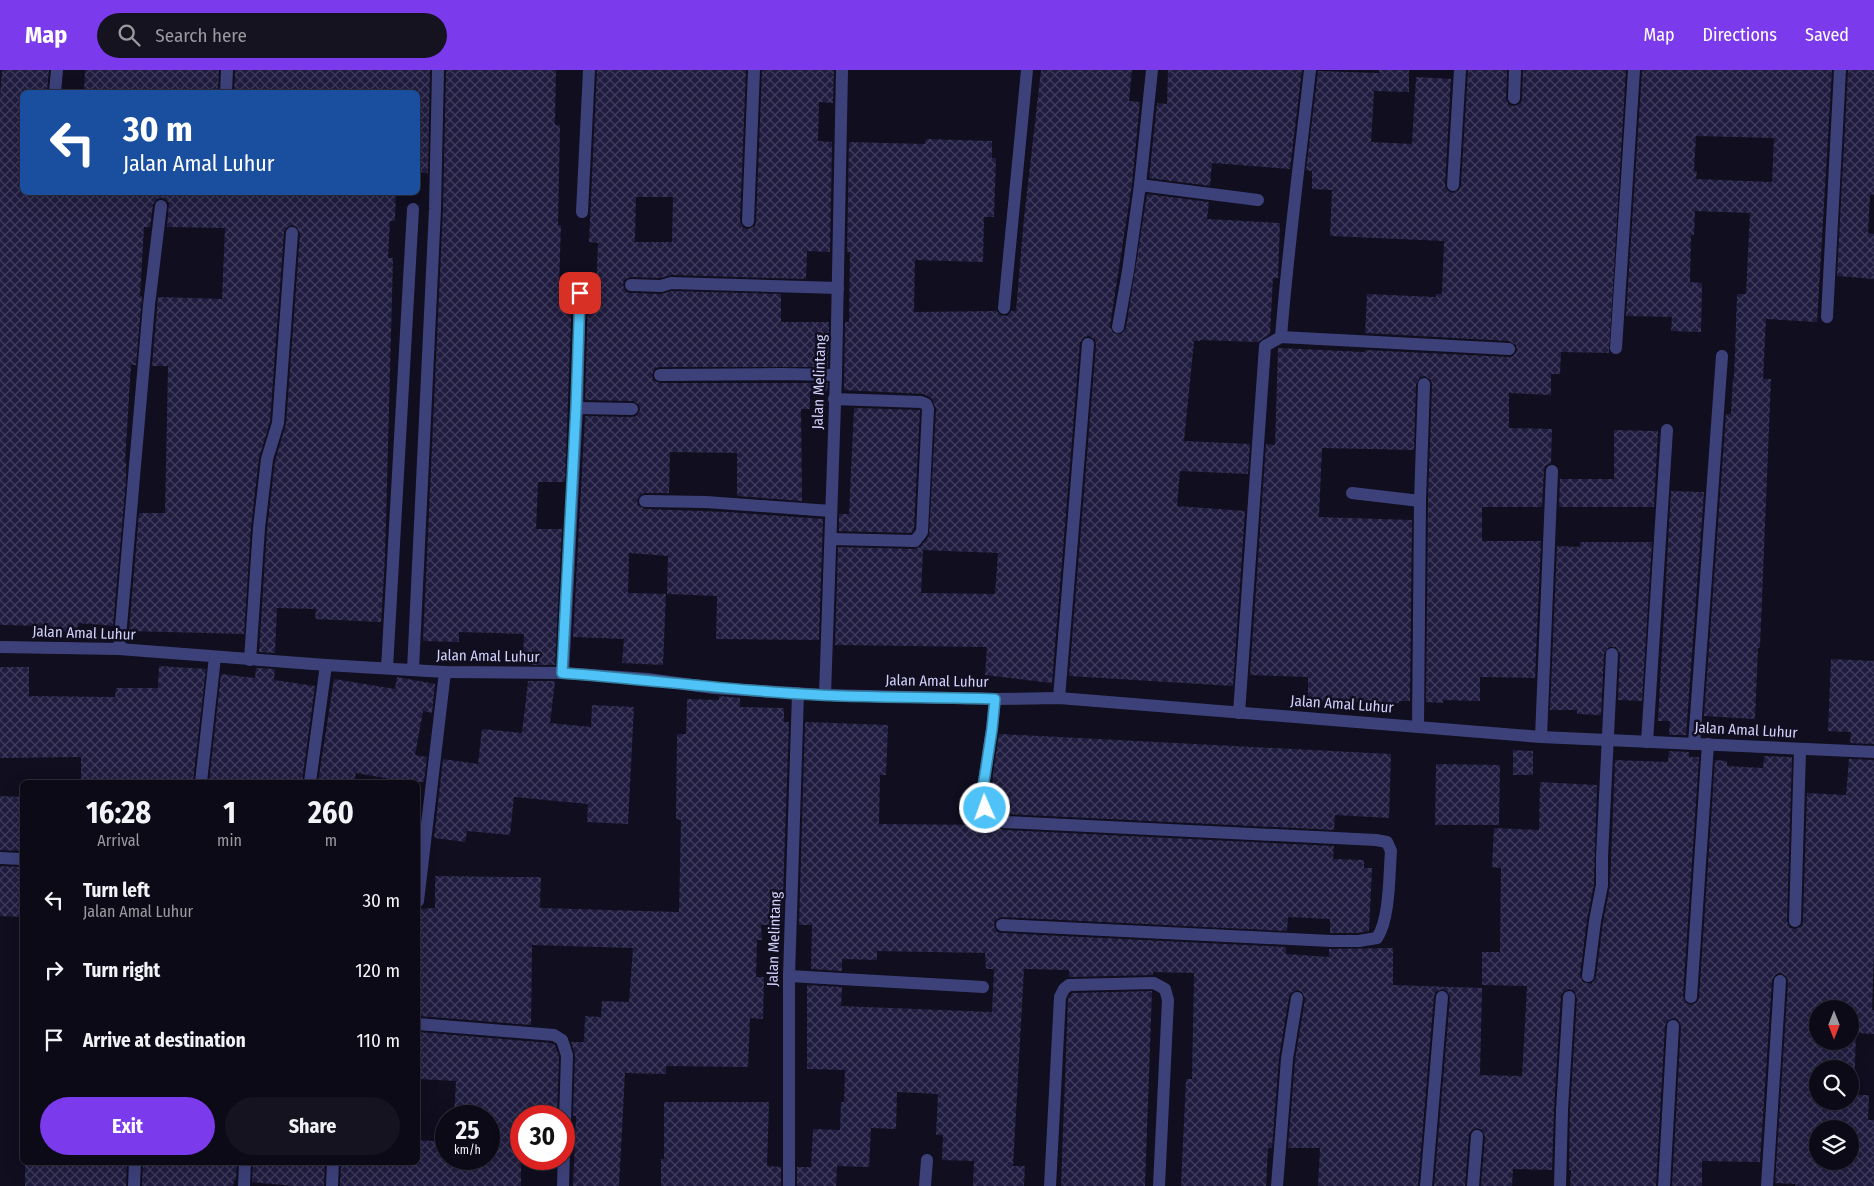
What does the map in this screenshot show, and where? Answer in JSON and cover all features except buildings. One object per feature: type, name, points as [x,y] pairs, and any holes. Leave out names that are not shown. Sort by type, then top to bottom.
[{"type":"street","points":[[55,90],[57,70]]},
{"type":"street","points":[[226,90],[227,70]]},
{"type":"street","points":[[413,670],[435,209],[438,70]]},
{"type":"street","points":[[582,212],[589,70]]},
{"type":"street","points":[[748,221],[754,70]]},
{"type":"street","name":"Jalan Melintang","points":[[825,695],[836,375],[842,70]]},
{"type":"street","points":[[1004,308],[1028,70]]},
{"type":"street","points":[[1118,327],[1140,185],[1152,70]]},
{"type":"street","points":[[1281,338],[1286,268],[1310,70]]},
{"type":"street","points":[[1453,185],[1460,70]]},
{"type":"street","points":[[1514,98],[1515,70]]},
{"type":"street","points":[[1616,348],[1634,70]]},
{"type":"street","points":[[1827,316],[1840,70]]},
{"type":"street","points":[[1140,185],[1258,200]]},
{"type":"street","points":[[119,649],[149,305],[161,206]]},
{"type":"street","points":[[387,668],[413,209]]},
{"type":"street","points":[[250,660],[259,528],[267,459],[278,423],[292,233]]},
{"type":"street","points":[[631,285],[661,286],[671,283],[838,288]]},
{"type":"street","points":[[562,673],[580,293]]},
{"type":"street","points":[[1239,713],[1265,346],[1281,338],[1509,350]]},
{"type":"street","points":[[1059,698],[1088,344]]},
{"type":"street","points":[[1694,744],[1722,356]]},
{"type":"street","points":[[660,375],[836,375]]},
{"type":"street","points":[[1418,727],[1420,501],[1424,384]]},
{"type":"street","points":[[831,539],[915,541],[919,538],[922,532],[928,409],[926,404],[920,402],[834,399]]},
{"type":"street","points":[[576,408],[632,409]]},
{"type":"street","points":[[1647,742],[1667,430]]},
{"type":"street","points":[[1541,737],[1552,471]]},
{"type":"street","points":[[1352,493],[1420,501]]},
{"type":"street","points":[[645,502],[706,502],[831,511]]},
{"type":"street","name":"Jalan Amal Luhur","points":[[0,647],[119,649],[250,660],[445,672],[562,673],[714,688],[825,695],[995,699],[1059,698],[1541,737],[1874,752]]},
{"type":"street","points":[[1588,976],[1602,885],[1612,654]]},
{"type":"street","points":[[201,780],[215,657]]},
{"type":"street","points":[[310,780],[326,665]]},
{"type":"street","points":[[420,884],[445,672]]},
{"type":"street","name":"Jalan Melintang","points":[[789,1186],[789,976],[798,693]]},
{"type":"street","points":[[995,699],[982,794],[985,808],[991,817],[1005,822],[1376,840],[1386,842],[1391,851],[1385,918],[1382,930],[1377,938],[1359,941],[1331,941],[1002,925]]},
{"type":"street","points":[[1691,997],[1708,744]]},
{"type":"street","points":[[1796,921],[1800,750]]},
{"type":"street","points":[[0,858],[20,859]]},
{"type":"street","points":[[789,976],[983,987]]},
{"type":"street","points":[[1767,1186],[1780,981]]},
{"type":"street","points":[[1050,1186],[1060,997],[1064,989],[1069,985],[1154,983],[1165,989],[1168,1000],[1159,1186]]},
{"type":"street","points":[[1426,1186],[1442,997]]},
{"type":"street","points":[[1277,1186],[1288,1059],[1297,998]]},
{"type":"street","points":[[1560,1186],[1562,1110],[1569,998]]},
{"type":"street","points":[[420,1024],[554,1035],[562,1040],[567,1055],[563,1186]]},
{"type":"street","points":[[1664,1186],[1673,1026]]},
{"type":"street","points":[[1474,1186],[1477,1136]]},
{"type":"street","points":[[925,1186],[927,1160]]},
{"type":"street","points":[[134,1186],[135,1165]]},
{"type":"street","points":[[244,1186],[245,1165]]},
{"type":"street","points":[[332,1186],[333,1165]]},
{"type":"route","points":[[580,293],[562,673],[714,688],[825,695],[995,699],[982,794],[985,808]]}]
